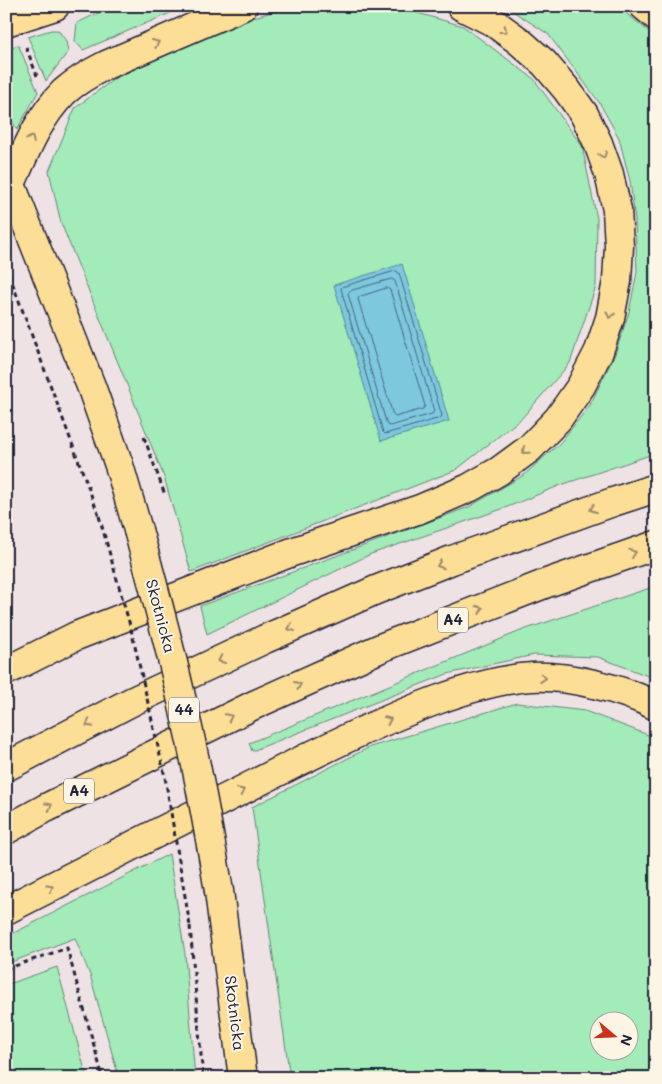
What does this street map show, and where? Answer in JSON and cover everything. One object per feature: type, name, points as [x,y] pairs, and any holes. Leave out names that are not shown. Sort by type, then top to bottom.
[{"type":"main road","points":[[15,32],[55,6]]},
{"type":"main road","points":[[9,178],[34,132],[50,108],[64,92],[93,72],[115,61],[243,6]]},
{"type":"main road","points":[[6,670],[76,636],[292,552],[420,509],[469,488],[499,471],[528,449],[558,419],[599,351],[610,318],[617,281],[620,246],[617,210],[609,174],[598,143],[584,114],[544,63],[493,22],[462,6]]},
{"type":"main road","points":[[644,6],[656,16]]},
{"type":"main road","name":"Skotnicka","points":[[9,178],[91,386],[138,530],[166,633],[186,715],[220,891],[243,1078]]},
{"type":"main road","points":[[6,767],[133,701],[265,639],[376,590],[461,557],[656,488]]},
{"type":"main road","name":"A4","points":[[6,830],[46,808],[278,693],[383,647],[547,583],[656,545]]},
{"type":"main road","points":[[6,910],[352,735],[412,709],[457,693],[494,682],[532,677],[570,679],[612,689],[656,706]]},
{"type":"path","points":[[15,32],[50,108]]},
{"type":"path","points":[[6,266],[98,516],[131,629],[165,778],[190,926],[203,1078]]},
{"type":"path","points":[[142,433],[166,495]]},
{"type":"path","points":[[6,969],[66,948],[103,1078]]},
{"type":"green space","points":[[113,6],[187,6],[83,50],[75,41],[77,23]]},
{"type":"green space","points":[[294,6],[393,6],[463,26],[534,79],[582,146],[597,219],[596,286],[570,363],[522,418],[456,470],[191,572],[164,477],[61,223],[49,171],[75,108],[114,79],[225,25]]},
{"type":"green space","points":[[505,6],[617,6],[656,37],[656,453],[561,485],[505,508],[371,554],[207,634],[200,606],[469,507],[524,475],[560,443],[590,405],[615,354],[629,312],[637,272],[635,220],[630,181],[619,138],[599,102],[548,34]]},
{"type":"green space","points":[[51,30],[58,30],[66,41],[68,52],[46,81],[28,37]]},
{"type":"green space","points":[[18,44],[38,92],[17,130],[6,110],[6,54]]},
{"type":"green space","points":[[656,586],[656,679],[598,657],[534,655],[447,674],[252,751],[249,743],[523,630]]},
{"type":"green space","points":[[517,703],[585,711],[656,738],[656,1078],[290,1078],[252,807],[370,747]]},
{"type":"green space","points":[[169,854],[185,954],[195,1078],[119,1078],[90,975],[75,938],[6,964],[6,937]]},
{"type":"green space","points":[[57,967],[87,1078],[6,1078],[6,985]]},
{"type":"water","points":[[402,264],[449,421],[381,441],[334,285]]}]
